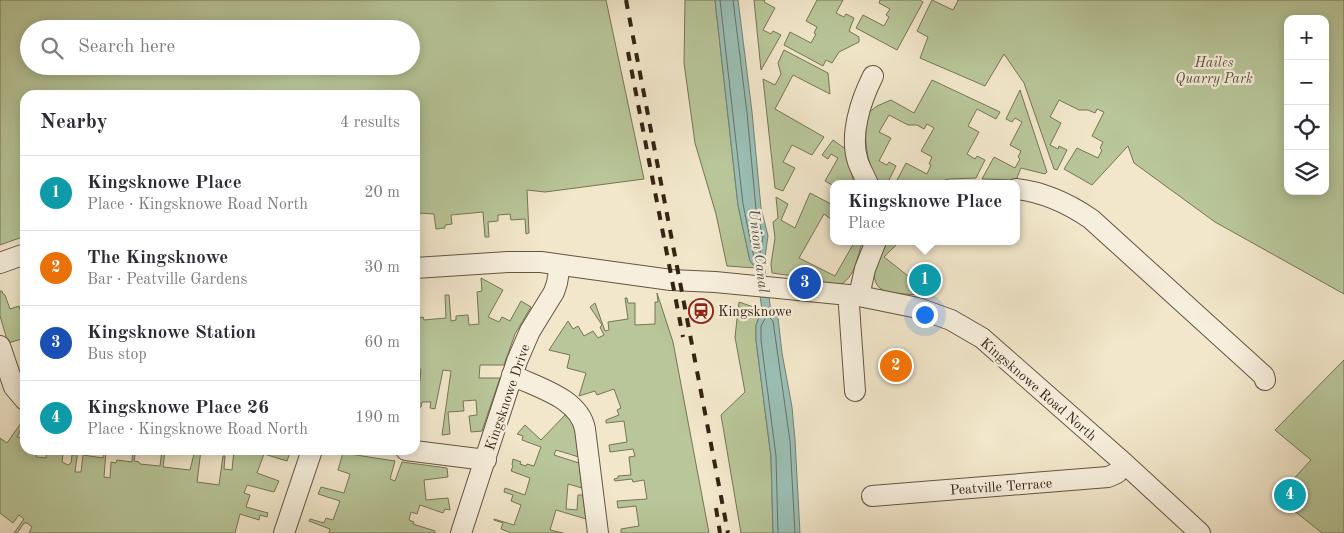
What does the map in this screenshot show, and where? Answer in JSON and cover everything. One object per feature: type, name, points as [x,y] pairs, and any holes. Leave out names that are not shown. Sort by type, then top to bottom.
[{"type":"street","points":[[866,180],[858,161],[855,128],[867,88],[873,76]]},
{"type":"street","points":[[1020,190],[1037,193],[1064,203],[1091,219],[1264,376],[1265,380]]},
{"type":"street","points":[[852,384],[849,306],[855,296],[874,245]]},
{"type":"street","points":[[0,263],[20,256]]},
{"type":"street","name":"Kingsknowe Road North","points":[[420,268],[508,262],[560,264],[671,280],[855,296],[918,308],[951,320],[982,338],[1200,533]]},
{"type":"street","name":"Kingsknowe Drive","points":[[461,533],[512,375],[530,331],[554,292],[560,264]]},
{"type":"street","points":[[0,346],[14,386],[20,394]]},
{"type":"street","points":[[512,375],[571,404],[581,417],[585,429],[598,533]]},
{"type":"street","points":[[420,452],[486,460]]},
{"type":"street","points":[[284,533],[310,455]]},
{"type":"street","name":"Peatville Terrace","points":[[872,496],[1108,477],[1117,473],[1124,464]]},
{"type":"green space","points":[[0,0],[606,0],[644,179],[545,192],[527,190],[529,233],[526,234],[525,219],[511,220],[510,214],[498,215],[498,221],[488,222],[489,237],[485,237],[483,212],[451,215],[452,224],[445,225],[445,228],[436,229],[434,214],[420,213],[420,90],[20,90],[20,238],[0,245]]},
{"type":"green space","points":[[685,0],[715,0],[738,205],[750,261],[756,268],[727,266],[716,214],[695,143],[684,63]]},
{"type":"green space","points":[[754,0],[765,0],[764,2],[775,8],[763,30],[771,34],[773,31],[781,35],[761,70]]},
{"type":"green space","points":[[817,0],[843,0],[836,13],[844,17],[846,14],[854,18],[849,31],[859,37],[859,42],[839,52],[832,63],[826,60],[823,66],[784,45],[790,32],[811,43],[816,34],[814,33],[817,27],[806,21]]},
{"type":"green space","points":[[880,0],[920,0],[923,2],[897,50],[856,28],[863,15],[884,26],[889,17],[886,15],[890,9],[879,3]]},
{"type":"green space","name":"Hailes Quarry Park","points":[[932,0],[953,10],[957,0],[1344,0],[1344,294],[1215,222],[1134,163],[1128,146],[1092,185],[1064,169],[1077,148],[1098,158],[1103,142],[1092,136],[1104,112],[1097,109],[1095,113],[1088,110],[1079,110],[1059,100],[1050,117],[1061,123],[1050,145],[1058,149],[1059,146],[1067,150],[1057,170],[1054,169],[1024,83],[1004,54],[985,86],[920,58],[928,37],[917,31]]},
{"type":"green space","points":[[784,50],[828,73],[830,94],[793,75],[775,109],[824,137],[812,155],[792,145],[783,162],[795,168],[783,191],[775,188],[763,79],[775,85],[781,74],[778,63]]},
{"type":"green space","points":[[932,80],[1000,112],[996,119],[977,109],[968,126],[979,132],[967,154],[975,159],[977,156],[985,160],[976,178],[897,180],[906,163],[927,174],[932,157],[921,151],[934,128],[927,124],[924,129],[917,125],[908,125],[889,115],[879,132],[891,138],[879,161],[887,165],[889,162],[896,166],[889,180],[877,180],[868,158],[866,132],[868,113],[877,106],[891,100],[914,113]]},
{"type":"green space","points":[[1020,90],[1047,172],[1045,174],[1021,168],[1016,180],[982,179],[994,157],[1015,168],[1020,159],[1018,157],[1021,151],[1010,145],[1022,122],[1015,118],[1012,122],[1006,119]]},
{"type":"green space","points":[[833,140],[847,150],[853,180],[830,180],[830,184],[825,181],[838,158],[831,154],[828,159],[822,155]]},
{"type":"green space","points":[[810,193],[830,203],[830,218],[824,214],[799,258],[835,276],[853,245],[862,245],[849,278],[837,286],[827,288],[816,279],[772,273],[771,264],[775,238],[773,222],[778,218],[776,197],[788,204],[781,220],[795,228]]},
{"type":"green space","points":[[885,245],[896,245],[884,257],[922,287],[918,295],[885,291],[879,287],[875,282],[875,275]]},
{"type":"green space","points":[[481,278],[503,290],[488,317],[499,322],[502,317],[510,321],[521,301],[531,307],[515,334],[504,365],[480,365],[479,378],[500,378],[482,431],[471,432],[469,416],[477,415],[476,400],[463,401],[464,411],[448,412],[450,434],[442,435],[451,371],[443,370],[435,409],[430,408],[431,402],[422,402],[420,407],[420,318],[423,317],[424,320],[446,318],[445,295],[449,295],[451,321],[456,320],[456,316],[468,315],[469,325],[479,324],[477,292],[482,291]]},
{"type":"green space","points":[[0,291],[2,291],[10,309],[19,306],[20,339],[8,343],[0,316]]},
{"type":"green space","points":[[657,293],[673,342],[709,533],[621,533],[621,529],[639,526],[636,506],[618,508],[617,501],[647,499],[644,480],[633,482],[632,479],[615,481],[614,479],[618,478],[618,476],[631,475],[629,457],[635,456],[633,449],[610,452],[609,445],[627,442],[624,421],[606,423],[606,420],[619,415],[617,410],[621,408],[614,389],[597,395],[595,391],[579,396],[586,373],[567,368],[570,355],[549,350],[568,321],[573,329],[578,326],[584,336],[593,331],[598,338],[604,335],[600,327],[602,325],[590,307],[595,303],[605,331],[609,330],[608,322],[628,319],[625,298],[627,298],[628,303],[635,303],[635,325],[655,324],[655,302],[658,302]]},
{"type":"green space","points":[[739,302],[762,310],[756,325],[756,340],[771,457],[773,533],[741,533],[721,415],[745,392],[735,337]]},
{"type":"green space","points":[[1344,360],[1344,533],[1322,533],[1277,497],[1311,460],[1275,430]]},
{"type":"green space","points":[[566,414],[570,417],[575,428],[579,457],[556,450],[554,455],[579,463],[582,488],[568,484],[566,509],[577,510],[578,495],[583,495],[586,519],[556,510],[550,530],[563,533],[511,533],[501,529],[503,523],[494,519],[514,525],[521,505],[511,501],[513,495],[504,492],[505,488],[525,495],[530,478],[511,471],[513,459],[526,466],[527,464],[534,466],[541,447],[522,440],[523,436],[517,434],[525,425],[541,440]]},
{"type":"green space","points":[[20,424],[20,431],[17,437],[20,437],[20,455],[36,455],[36,457],[46,458],[46,455],[63,455],[62,462],[68,465],[71,463],[72,455],[77,455],[75,472],[81,472],[83,455],[103,458],[103,455],[106,455],[104,477],[110,478],[111,462],[116,463],[117,460],[132,462],[133,455],[135,455],[134,461],[140,464],[160,466],[161,455],[164,455],[163,467],[190,470],[194,455],[200,455],[197,482],[219,485],[223,456],[225,456],[224,469],[232,470],[234,455],[264,455],[257,473],[279,481],[274,492],[247,485],[244,493],[250,495],[246,507],[268,513],[267,517],[260,515],[259,520],[240,514],[235,533],[29,533],[32,527],[24,523],[17,533],[14,533],[24,519],[19,515],[13,523],[0,513],[0,438],[7,443]]},
{"type":"green space","points":[[267,455],[289,455],[287,461]]},
{"type":"green space","points":[[342,455],[356,455],[395,461],[390,479],[395,481],[402,462],[447,468],[448,477],[424,480],[426,500],[448,498],[450,510],[445,509],[443,513],[420,505],[417,514],[411,512],[409,520],[414,522],[413,524],[435,531],[435,533],[329,533],[330,529],[309,521],[310,519],[324,523],[326,518],[333,520],[340,501],[318,494],[321,487],[344,493],[350,474],[338,470]]},
{"type":"water","name":"Union Canal","points":[[715,0],[738,0],[752,112],[761,208],[768,236],[764,264],[771,311],[778,318],[792,407],[800,533],[773,533],[771,457],[756,340],[756,325],[762,310],[756,268],[750,261],[738,205]]},
{"type":"railway","points":[[626,0],[728,533]]},
{"type":"railway","points":[[628,52],[683,337]]},
{"type":"railway","points":[[716,508],[720,533]]},
{"type":"place","name":"Kingsknowe Place","points":[[925,280]]},
{"type":"place","name":"Kingsknowe Station","points":[[805,283]]},
{"type":"place","name":"Kingsknowe","points":[[701,311]]},
{"type":"place","name":"The Kingsknowe","points":[[896,366]]},
{"type":"place","name":"Kingsknowe Place 26","points":[[1290,495]]}]
